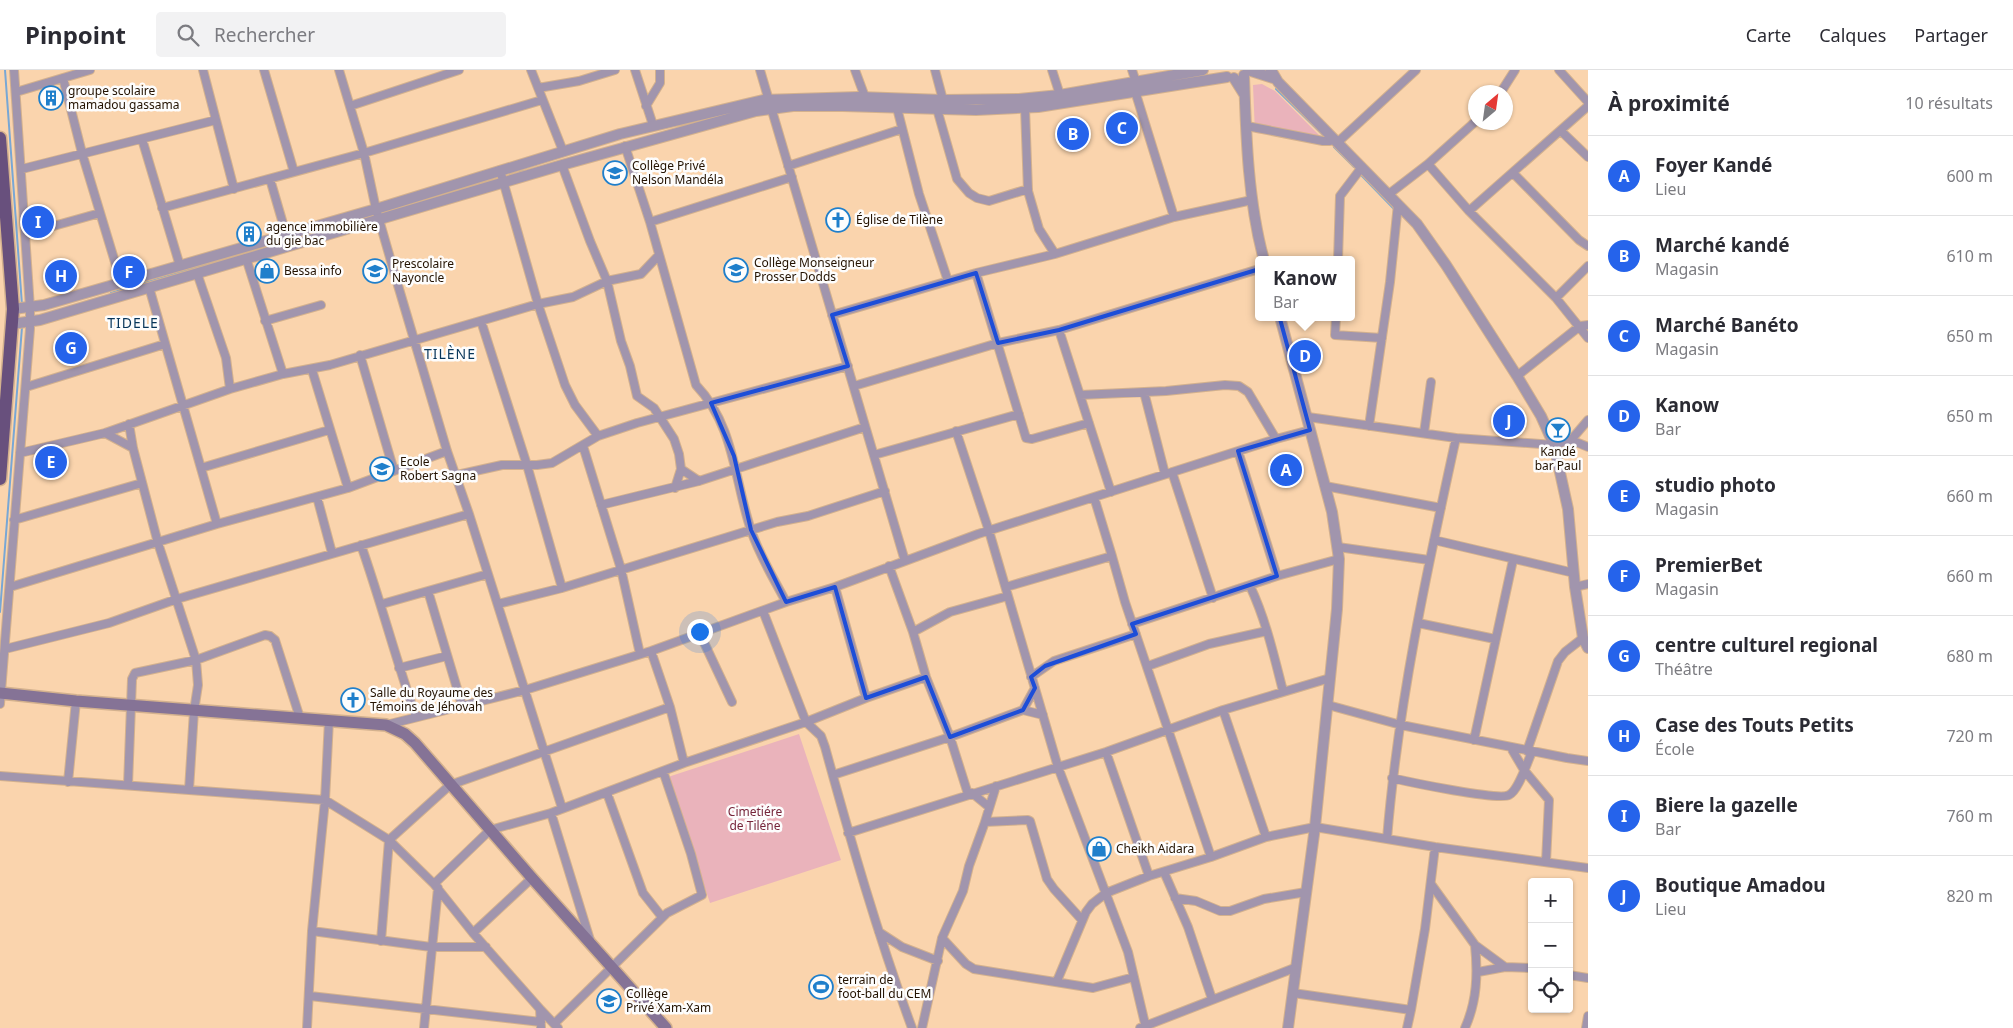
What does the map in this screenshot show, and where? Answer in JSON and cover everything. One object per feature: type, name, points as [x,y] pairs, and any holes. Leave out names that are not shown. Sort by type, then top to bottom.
[{"type":"highway","points":[[0,138],[23,308],[0,479]]},
{"type":"main road","points":[[0,697],[76,701],[386,725],[405,734],[415,743],[666,1028]]},
{"type":"street","points":[[0,697],[26,387],[22,323],[25,234],[14,70]]},
{"type":"street","points":[[16,92],[90,70]]},
{"type":"street","points":[[203,70],[234,189]]},
{"type":"street","points":[[264,70],[294,172]]},
{"type":"street","points":[[339,70],[364,153],[378,214],[414,340],[562,808]]},
{"type":"street","points":[[350,106],[459,70]]},
{"type":"street","points":[[531,70],[564,151]]},
{"type":"street","points":[[538,88],[578,81],[615,70]]},
{"type":"street","points":[[632,70],[653,125]]},
{"type":"street","points":[[646,106],[660,83],[660,70]]},
{"type":"street","points":[[760,70],[905,561]]},
{"type":"street","points":[[855,70],[865,96]]},
{"type":"street","points":[[934,70],[957,179],[969,193],[977,198],[989,201],[1028,189]]},
{"type":"street","points":[[1052,70],[1060,95]]},
{"type":"street","points":[[1132,70],[1174,218]]},
{"type":"street","points":[[22,323],[246,258],[378,214],[500,170],[653,125],[769,103],[865,96],[940,104],[1025,108],[1052,106],[1203,70]]},
{"type":"street","points":[[1248,126],[1323,141],[1335,140],[1416,70]]},
{"type":"street","points":[[1505,85],[1515,70]]},
{"type":"street","points":[[1560,70],[1588,102]]},
{"type":"street","points":[[23,308],[180,266],[286,234],[378,214],[505,182],[769,103],[897,108],[1019,99],[1237,73],[1272,72],[1417,224],[1517,376],[1541,416],[1554,445],[1568,508],[1575,587],[1583,638],[1588,648]]},
{"type":"street","points":[[1237,73],[1245,96],[1252,200],[1256,230],[1263,256]]},
{"type":"street","points":[[63,78],[82,153],[120,282]]},
{"type":"street","points":[[162,208],[364,153],[542,100]]},
{"type":"street","points":[[1469,211],[1588,106]]},
{"type":"street","points":[[897,108],[919,194],[948,281]]},
{"type":"street","points":[[1025,108],[1028,189],[1039,229],[1055,254]]},
{"type":"street","points":[[22,169],[216,120]]},
{"type":"street","points":[[1389,194],[1428,164],[1468,127]]},
{"type":"street","points":[[788,166],[902,129]]},
{"type":"street","points":[[1561,131],[1588,157]]},
{"type":"street","points":[[142,139],[180,266]]},
{"type":"street","points":[[626,146],[650,222],[696,385],[711,403],[734,456],[751,530],[786,602]]},
{"type":"street","points":[[1428,164],[1469,211],[1584,326],[1588,338]]},
{"type":"street","points":[[562,165],[607,281],[621,341],[630,366],[637,396],[654,408],[674,438],[681,469],[675,488]]},
{"type":"street","points":[[1338,256],[1340,196],[1362,167]]},
{"type":"street","points":[[500,170],[505,182],[538,304],[565,385],[575,405],[598,436]]},
{"type":"street","points":[[1514,173],[1579,240],[1588,246]]},
{"type":"street","points":[[650,222],[792,177]]},
{"type":"street","points":[[270,179],[286,234]]},
{"type":"street","points":[[832,315],[976,273],[1055,254],[1174,218],[1252,200]]},
{"type":"street","points":[[1369,426],[1398,204]]},
{"type":"street","points":[[25,234],[100,213]]},
{"type":"street","points":[[20,454],[105,433],[230,389],[283,374],[312,370],[538,304],[573,297],[607,281],[641,274],[659,254]]},
{"type":"street","points":[[246,258],[283,374]]},
{"type":"street","points":[[1556,298],[1588,266]]},
{"type":"street","points":[[854,386],[998,343],[1059,330],[1255,270]]},
{"type":"street","points":[[197,273],[226,358],[230,389]]},
{"type":"street","points":[[976,273],[1026,438],[1028,440],[1089,423]]},
{"type":"street","points":[[149,287],[217,524]]},
{"type":"street","points":[[265,321],[321,305]]},
{"type":"street","points":[[481,321],[527,465],[562,588]]},
{"type":"street","points":[[1281,321],[1325,486],[1339,559],[1339,590],[1315,827],[1288,1028]]},
{"type":"street","points":[[1336,321],[1335,335],[1382,338]]},
{"type":"street","points":[[1517,376],[1584,326]]},
{"type":"street","points":[[1059,330],[1111,492]]},
{"type":"street","points":[[26,387],[165,344]]},
{"type":"street","points":[[360,355],[394,470]]},
{"type":"street","points":[[457,475],[502,465],[552,463],[598,436],[659,415],[848,366]]},
{"type":"street","points":[[312,370],[348,488]]},
{"type":"street","points":[[1424,433],[1431,382]]},
{"type":"street","points":[[1080,394],[1144,392],[1225,385],[1239,386],[1248,392],[1276,439]]},
{"type":"street","points":[[1144,392],[1168,473],[1213,598]]},
{"type":"street","points":[[874,455],[1019,414]]},
{"type":"street","points":[[1308,417],[1456,438],[1554,445],[1571,440],[1588,420]]},
{"type":"street","points":[[128,424],[158,543],[196,660],[198,686],[194,711],[190,790]]},
{"type":"street","points":[[601,505],[699,481],[865,427]]},
{"type":"street","points":[[201,468],[330,430]]},
{"type":"street","points":[[386,725],[525,690],[651,651],[989,531],[1276,439],[1310,430]]},
{"type":"street","points":[[956,432],[989,531],[1058,767],[1119,925],[1134,977],[1144,1027],[1297,967]]},
{"type":"street","points":[[105,433],[133,448]]},
{"type":"street","points":[[1387,839],[1392,778],[1400,725],[1429,560],[1456,438]]},
{"type":"street","points":[[1571,440],[1588,447]]},
{"type":"street","points":[[583,446],[621,569],[640,654]]},
{"type":"street","points":[[10,587],[217,524],[348,488],[448,451]]},
{"type":"street","points":[[1238,451],[1277,576]]},
{"type":"street","points":[[681,469],[699,481]]},
{"type":"street","points":[[14,520],[142,483]]},
{"type":"street","points":[[1325,486],[1441,508]]},
{"type":"street","points":[[498,604],[562,588],[777,522],[808,516],[885,491]]},
{"type":"street","points":[[317,497],[332,553]]},
{"type":"street","points":[[1094,497],[1132,624],[1212,857]]},
{"type":"street","points":[[5,649],[109,623],[177,599],[469,514]]},
{"type":"street","points":[[1434,540],[1574,573]]},
{"type":"street","points":[[361,544],[382,604],[399,668],[416,717]]},
{"type":"street","points":[[1338,547],[1429,560]]},
{"type":"street","points":[[1006,587],[1112,556]]},
{"type":"street","points":[[1132,624],[1277,576],[1339,559]]},
{"type":"street","points":[[1474,740],[1513,560]]},
{"type":"street","points":[[889,566],[913,632],[926,677],[970,794],[989,807]]},
{"type":"street","points":[[382,604],[488,574]]},
{"type":"street","points":[[1575,587],[1588,584]]},
{"type":"street","points":[[1250,586],[1258,604],[1283,691]]},
{"type":"street","points":[[835,587],[866,698]]},
{"type":"street","points":[[428,591],[462,705]]},
{"type":"street","points":[[913,632],[950,612],[1008,596]]},
{"type":"street","points":[[763,611],[806,722],[821,736],[848,833],[912,1028]]},
{"type":"street","points":[[1418,623],[1495,639]]},
{"type":"street","points":[[1148,666],[1209,644],[1266,631]]},
{"type":"street","points":[[700,634],[732,702]]},
{"type":"street","points":[[1032,677],[1054,661],[1136,634]]},
{"type":"street","points":[[128,785],[132,679],[136,673],[196,660],[265,635],[270,636],[275,640],[300,718]]},
{"type":"street","points":[[1392,778],[1487,795],[1506,797],[1511,794],[1524,770],[1558,661],[1565,652],[1583,638]]},
{"type":"street","points":[[651,651],[670,707],[684,763]]},
{"type":"street","points":[[399,668],[447,656]]},
{"type":"street","points":[[424,1028],[436,886],[490,830],[551,813],[608,793],[684,763],[806,722],[926,677]]},
{"type":"street","points":[[848,833],[1106,752],[1223,710],[1330,678]]},
{"type":"street","points":[[1023,710],[1035,688]]},
{"type":"street","points":[[68,782],[76,701]]},
{"type":"street","points":[[1328,705],[1400,725],[1511,748],[1588,760]]},
{"type":"street","points":[[381,941],[389,840],[450,785],[670,707]]},
{"type":"street","points":[[833,775],[950,737],[1023,710],[1043,716]]},
{"type":"street","points":[[1223,710],[1266,836]]},
{"type":"street","points":[[307,1028],[312,932],[325,800],[329,720]]},
{"type":"street","points":[[1511,748],[1524,770],[1549,800],[1546,862]]},
{"type":"street","points":[[1106,752],[1149,876]]},
{"type":"street","points":[[0,776],[325,800],[389,840],[436,886],[473,933],[556,1026],[662,917],[672,910],[700,897],[703,891],[663,771]]},
{"type":"street","points":[[922,1028],[942,938],[960,897],[996,786]]},
{"type":"street","points":[[608,793],[640,887],[648,902],[662,917]]},
{"type":"street","points":[[551,813],[591,944]]},
{"type":"street","points":[[985,822],[1028,820],[1030,822],[1047,878],[1082,920]]},
{"type":"street","points":[[1057,981],[1082,920],[1092,904],[1106,893],[1149,876],[1212,857],[1266,836],[1315,827],[1435,847],[1588,868]]},
{"type":"street","points":[[1407,1028],[1412,1010],[1435,847]]},
{"type":"street","points":[[1164,872],[1193,942],[1212,999]]},
{"type":"street","points":[[473,933],[532,878]]},
{"type":"street","points":[[1431,884],[1474,945],[1505,967]]},
{"type":"street","points":[[1175,898],[1196,901],[1220,911],[1230,910],[1264,899],[1306,892]]},
{"type":"street","points":[[312,932],[431,947],[486,947]]},
{"type":"street","points":[[879,932],[902,946],[938,961]]},
{"type":"street","points":[[942,938],[966,964],[974,969],[1093,988],[1134,977]]},
{"type":"street","points":[[1465,1028],[1474,999],[1478,972],[1474,945]]},
{"type":"street","points":[[1478,972],[1505,967],[1528,968]]},
{"type":"street","points":[[1573,976],[1588,978]]},
{"type":"street","points":[[1293,993],[1412,1010]]},
{"type":"street","points":[[310,996],[426,1009],[541,1025],[540,1009]]},
{"type":"street","points":[[1586,1028],[1588,1016]]},
{"type":"highlighted area","points":[[1266,267],[1310,430],[1238,451],[1277,576],[1132,624],[1136,634],[1045,666],[1031,677],[1035,688],[1023,710],[950,737],[926,677],[866,698],[835,587],[786,602],[751,530],[734,456],[711,403],[848,366],[832,315],[976,273],[998,343],[1059,330]]},
{"type":"green space","points":[[1262,84],[1275,91],[1323,139],[1255,133],[1253,85]]},
{"type":"green space","name":"Cimetiére de Tiléne","points":[[799,734],[841,860],[710,903],[668,777]]},
{"type":"waterway","points":[[5,70],[22,305]]},
{"type":"waterway","points":[[1276,89],[1325,137]]},
{"type":"waterway","points":[[1334,147],[1354,167]]},
{"type":"waterway","points":[[520,172],[525,171]]},
{"type":"waterway","points":[[1362,176],[1395,210]]},
{"type":"waterway","points":[[307,236],[319,231]]},
{"type":"waterway","points":[[111,293],[308,234]]},
{"type":"waterway","points":[[0,612],[22,327]]},
{"type":"place","name":"groupe scolaire mamadou gassama","points":[[51,98]]},
{"type":"place","name":"Marché Banéto","points":[[1122,128]]},
{"type":"place","name":"Marché kandé","points":[[1073,134]]},
{"type":"place","name":"Collège Privé Nelson Mandéla","points":[[615,173]]},
{"type":"place","name":"Église de Tilène","points":[[838,220]]},
{"type":"place","name":"Biere la gazelle","points":[[38,222]]},
{"type":"place","name":"agence immobilière du gie bac","points":[[249,234]]},
{"type":"place","name":"Collège Monseigneur Prosser Dodds","points":[[736,270]]},
{"type":"place","name":"Bessa info","points":[[267,271]]},
{"type":"place","name":"Prescolaire Nayoncle","points":[[375,271]]},
{"type":"place","name":"PremierBet","points":[[129,272]]},
{"type":"place","name":"Case des Touts Petits","points":[[61,276]]},
{"type":"place","name":"centre culturel regional","points":[[71,348]]},
{"type":"place","name":"Kanow","points":[[1305,356]]},
{"type":"place","name":"Boutique Amadou","points":[[1509,421]]},
{"type":"place","name":"Kandé bar Paul","points":[[1558,430]]},
{"type":"place","name":"studio photo","points":[[51,462]]},
{"type":"place","name":"Ecole Robert Sagna","points":[[382,469]]},
{"type":"place","name":"Foyer Kandé","points":[[1286,470]]},
{"type":"place","name":"Salle du Royaume des Témoins de Jéhovah","points":[[353,700]]},
{"type":"place","name":"Cheikh Aidara","points":[[1099,849]]},
{"type":"place","name":"terrain de foot-ball du CEM","points":[[821,987]]},
{"type":"place","name":"Collège Privé Xam-Xam","points":[[609,1001]]},
{"type":"district","name":"TIDELE","points":[[133,323]]},
{"type":"district","name":"TILÈNE","points":[[450,354]]}]
